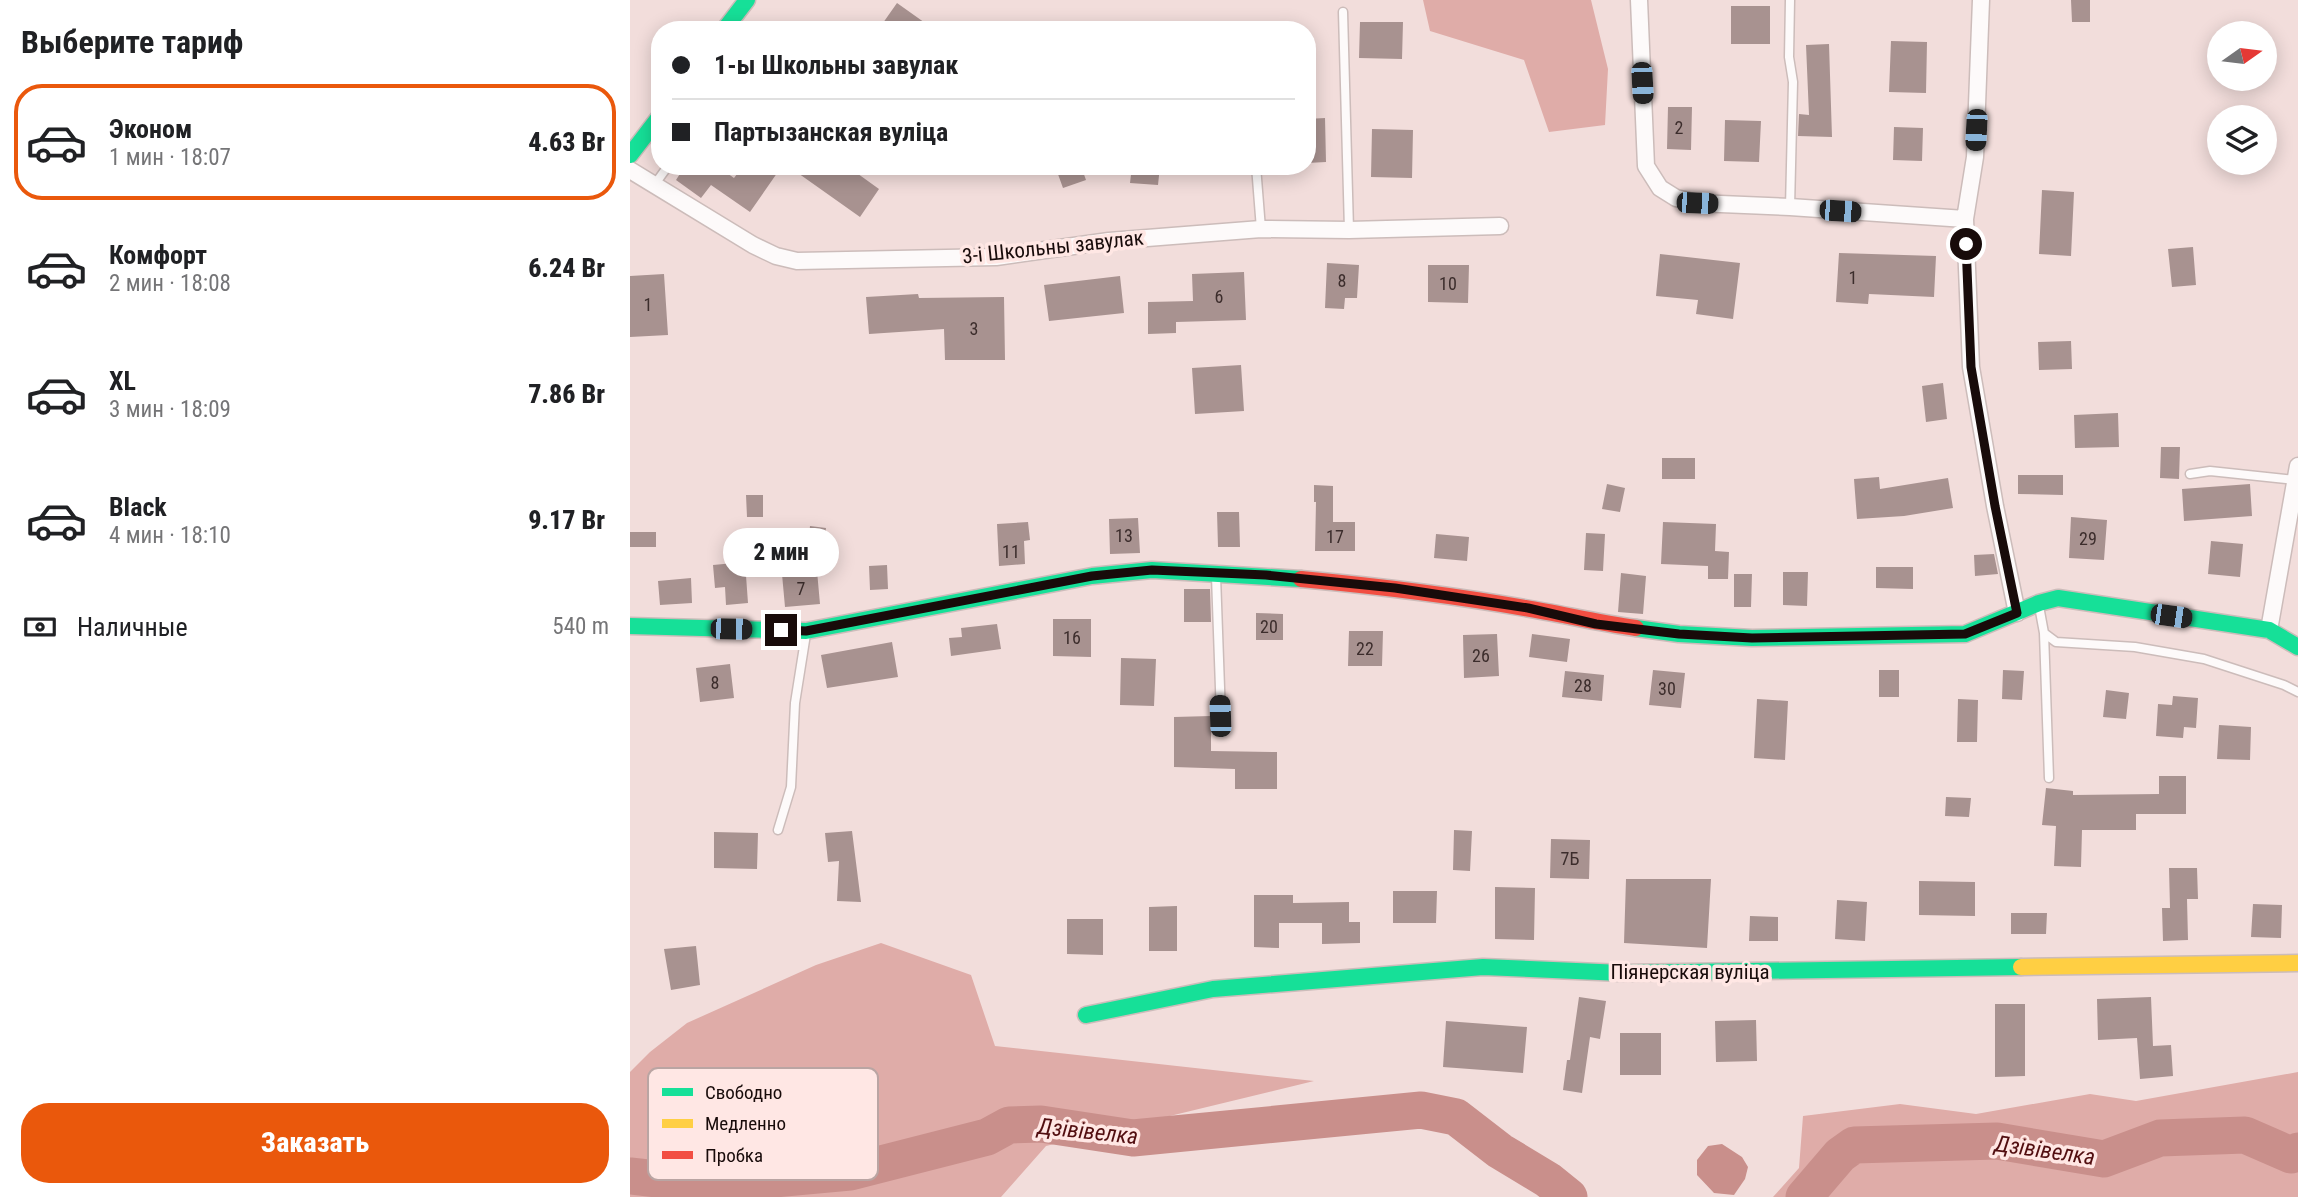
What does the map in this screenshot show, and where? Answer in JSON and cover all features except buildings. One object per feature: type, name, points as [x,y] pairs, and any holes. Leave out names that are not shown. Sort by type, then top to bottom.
[{"type":"street","points":[[731,21],[747,0]]},
{"type":"street","points":[[1639,0],[1646,166],[1660,188],[1676,198],[1697,203],[1965,219]]},
{"type":"street","points":[[1982,0],[1975,157],[1965,219],[1971,367],[2017,613]]},
{"type":"street","points":[[630,155],[651,128]]},
{"type":"street","name":"3-і Школьны завулак","points":[[630,170],[754,245],[776,256],[797,261],[996,257],[1109,240],[1261,229],[1349,230],[1500,226]]},
{"type":"street","points":[[2269,630],[2297,473]]},
{"type":"street","points":[[630,626],[806,631],[1092,576],[1152,570],[1266,575],[1395,588],[1528,608],[1596,624],[1679,634],[1752,638],[1965,634],[2039,603],[2058,598],[2269,630],[2298,647]]},
{"type":"street","name":"Піянерская вуліца","points":[[1086,1015],[1213,989],[1483,967],[1622,973],[2298,963]]},
{"type":"lane","points":[[1790,0],[1789,57],[1793,82],[1790,207]]},
{"type":"lane","points":[[1343,12],[1349,230]]},
{"type":"lane","points":[[655,184],[662,175]]},
{"type":"lane","points":[[1257,175],[1261,229]]},
{"type":"lane","points":[[2190,474],[2210,471],[2297,473]]},
{"type":"lane","points":[[1216,573],[1220,716]]},
{"type":"lane","points":[[2039,603],[2044,633],[2049,778]]},
{"type":"lane","points":[[778,830],[791,787],[795,703],[806,631]]},
{"type":"lane","points":[[2044,633],[2056,642],[2135,647],[2204,659],[2298,692]]},
{"type":"shaded area","points":[[1423,0],[1591,0],[1608,69],[1605,125],[1549,132],[1524,60],[1430,31]]},
{"type":"shaded area","points":[[881,943],[971,975],[995,1046],[1314,1081],[1046,1146],[1001,1197],[630,1197],[630,1072],[650,1052],[687,1023],[816,965]]},
{"type":"shaded area","points":[[2298,1072],[2298,1197],[1773,1197],[1799,1168],[1803,1116],[1900,1104],[1976,1114],[2090,1094],[2136,1101]]},
{"type":"shaded area","points":[[1417,1094],[1451,1107],[1456,1117],[1452,1125],[1415,1116],[1396,1103],[1403,1095]]},
{"type":"shaded area","points":[[1722,1144],[1742,1157],[1748,1167],[1745,1179],[1734,1195],[1714,1193],[1697,1175],[1697,1160],[1708,1146]]},
{"type":"waterway","name":"Дзівівелка","points":[[878,1165],[987,1137],[1009,1125],[1041,1124],[1133,1138],[1421,1110],[1456,1117],[1500,1151],[1548,1180],[1569,1197]]},
{"type":"waterway","name":"Дзівівелка","points":[[1804,1197],[1840,1155],[1854,1145],[1997,1141],[2104,1159],[2160,1138],[2245,1135],[2291,1155],[2298,1151]]},
{"type":"waterway","name":"Дзівівелка","points":[[630,1176],[648,1178]]},
{"type":"waterway","name":"Дзівівелка","points":[[666,1180],[710,1185],[764,1180]]},
{"type":"traffic: fast","points":[[731,21],[747,0]]},
{"type":"traffic: fast","points":[[630,155],[651,128]]},
{"type":"traffic: fast","points":[[630,626],[806,631],[1092,576],[1152,570],[1301,579]]},
{"type":"traffic: fast","points":[[1636,628],[1679,634],[1752,638],[1965,634],[2039,603],[2058,598],[2269,630],[2298,647]]},
{"type":"traffic: fast","points":[[1086,1015],[1213,989],[1483,967],[1622,973],[2021,967]]},
{"type":"traffic: slow","points":[[2021,967],[2298,963]]},
{"type":"traffic: jam","points":[[1301,579],[1469,599],[1636,628]]},
{"type":"route","points":[[781,630],[806,631],[1092,576],[1152,570],[1266,575],[1395,588],[1528,608],[1596,624],[1679,634],[1752,638],[1965,634],[2017,613],[1971,367],[1966,244]]}]
